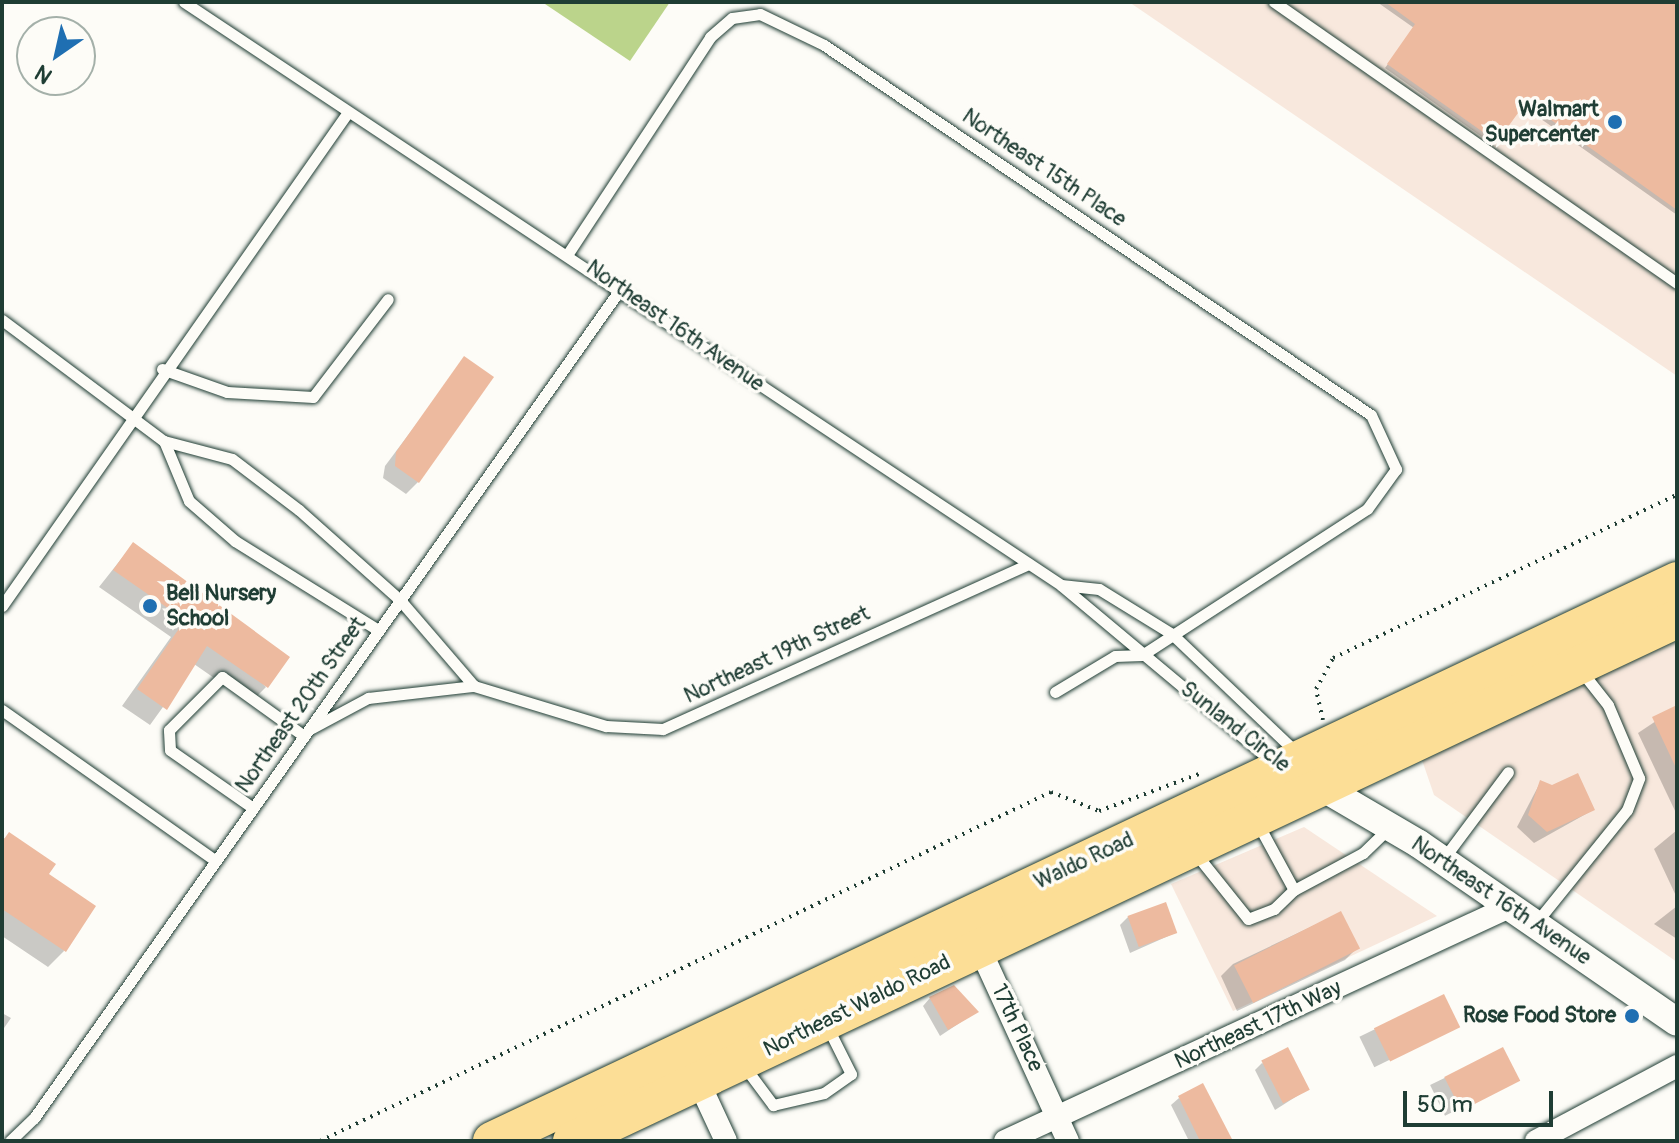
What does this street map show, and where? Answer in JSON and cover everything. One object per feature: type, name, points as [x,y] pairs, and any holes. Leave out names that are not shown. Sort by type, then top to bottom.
[{"type":"highway","name":"Waldo Road","points":[[492,1141],[691,1066],[972,931],[1306,760],[1677,581]]},
{"type":"highway","name":"Waldo Road","points":[[1141,871],[1254,816],[1306,760],[1577,665],[1677,619]]},
{"type":"highway","name":"Northeast Waldo Road","points":[[572,1141],[691,1066],[742,1062],[825,1022],[972,931],[1141,871]]},
{"type":"street","name":"Northeast 16th Avenue","points":[[1306,760],[1391,827],[1677,1022]]},
{"type":"street","name":"Northeast 17th Way","points":[[1005,1141],[1509,907]]},
{"type":"street","name":"17th Place","points":[[972,931],[1068,1141]]},
{"type":"street","points":[[691,1066],[726,1141]]},
{"type":"street","points":[[1536,1141],[1677,1066]]},
{"type":"lane","name":"Northeast 16th Avenue","points":[[184,2],[348,112],[569,252],[1061,585],[1099,589],[1172,634]]},
{"type":"lane","points":[[1274,2],[1677,283]]},
{"type":"lane","name":"Northeast 15th Place","points":[[569,252],[710,37],[732,18],[760,14],[791,24],[1371,415],[1396,469],[1367,509],[1172,634]]},
{"type":"lane","points":[[2,606],[162,369],[348,112]]},
{"type":"lane","name":"Northeast 20th Street","points":[[10,1141],[34,1118],[621,288]]},
{"type":"lane","points":[[162,369],[227,392],[313,397],[388,299]]},
{"type":"lane","points":[[2,320],[129,419],[164,441],[232,459],[400,600],[474,686]]},
{"type":"lane","points":[[164,441],[189,501],[212,521],[378,630]]},
{"type":"lane","name":"Northeast 19th Street","points":[[306,734],[368,698],[474,686],[606,726],[663,729],[1029,564]]},
{"type":"lane","name":"Sunland Circle","points":[[1061,585],[1142,655],[1226,716],[1306,760]]},
{"type":"lane","points":[[1055,692],[1115,656],[1142,655],[1172,634]]},
{"type":"lane","name":"Sunland Circle","points":[[1172,634],[1306,760]]},
{"type":"lane","points":[[1535,924],[1627,810],[1639,778],[1608,705],[1577,665]]},
{"type":"lane","points":[[253,808],[170,750],[169,730],[222,677],[306,734]]},
{"type":"lane","points":[[2,710],[215,860]]},
{"type":"lane","points":[[1442,860],[1508,772]]},
{"type":"lane","points":[[1254,816],[1294,890]]},
{"type":"lane","points":[[1191,846],[1248,919],[1274,909],[1294,890],[1363,853],[1391,827]]},
{"type":"lane","points":[[742,1062],[773,1105],[824,1093],[846,1083],[851,1070],[825,1022]]},
{"type":"path","points":[[1306,760],[1316,689],[1333,658],[1677,495]]},
{"type":"path","points":[[320,1141],[1051,792],[1099,811],[1204,773]]},
{"type":"shaded area","points":[[1129,2],[1677,2],[1677,376]]},
{"type":"shaded area","points":[[1677,639],[1677,962],[1434,795],[1422,760]]},
{"type":"shaded area","points":[[1304,827],[1437,916],[1233,1011],[1171,884]]},
{"type":"green space","points":[[542,2],[670,2],[630,61]]},
{"type":"building","name":"Walmart Supercenter","points":[[1385,2],[1677,2],[1677,210],[1526,102],[1497,142],[1387,64],[1415,24]]},
{"type":"building","points":[[464,356],[494,377],[419,483],[395,466],[396,452]]},
{"type":"building","points":[[133,542],[290,657],[268,688],[207,646],[167,710],[137,689],[185,620],[113,570]]},
{"type":"building","points":[[1677,705],[1677,770],[1652,717]]},
{"type":"building","points":[[1578,773],[1595,810],[1547,832],[1528,815],[1540,780],[1552,785]]},
{"type":"building","points":[[9,832],[56,864],[49,874],[96,906],[66,952],[2,909],[2,842]]},
{"type":"building","points":[[1166,902],[1177,933],[1139,947],[1127,916]]},
{"type":"building","points":[[1341,911],[1360,948],[1253,1003],[1234,965]]},
{"type":"building","points":[[954,985],[979,1012],[948,1030],[929,997]]},
{"type":"building","points":[[1444,994],[1460,1027],[1390,1061],[1374,1028]]},
{"type":"building","points":[[1288,1047],[1310,1090],[1283,1103],[1261,1061]]},
{"type":"building","points":[[1503,1047],[1520,1081],[1461,1111],[1444,1077]]},
{"type":"building","points":[[1203,1083],[1233,1141],[1200,1141],[1178,1096]]},
{"type":"place","name":"Walmart Supercenter","points":[[1615,122]]},
{"type":"place","name":"Bell Nursery School","points":[[150,606]]},
{"type":"place","name":"Rose Food Store","points":[[1632,1016]]}]
